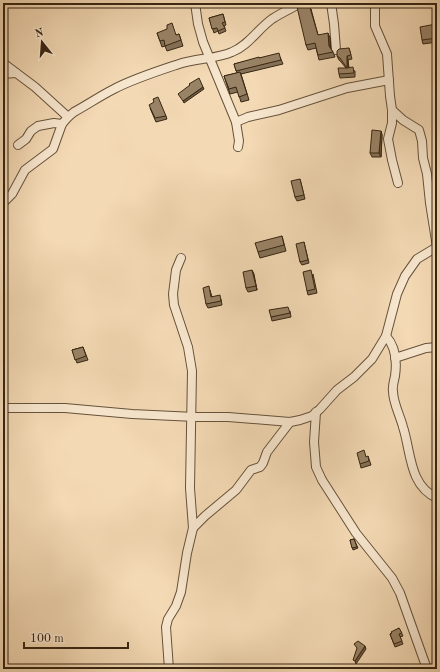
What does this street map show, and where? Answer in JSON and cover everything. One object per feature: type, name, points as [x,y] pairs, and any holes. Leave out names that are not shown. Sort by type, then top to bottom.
[{"type":"street","points":[[195,3],[198,24],[236,122],[239,141],[238,147]]},
{"type":"street","points":[[3,203],[12,194],[25,170],[52,149],[62,124],[68,116],[122,85],[178,64],[232,52],[243,46],[287,6],[301,3]]},
{"type":"street","points":[[331,3],[336,50]]},
{"type":"street","points":[[375,3],[375,26],[387,54],[392,110],[392,123],[388,139],[398,183]]},
{"type":"street","points":[[3,63],[35,87],[68,116]]},
{"type":"street","points":[[3,74],[16,73]]},
{"type":"street","points":[[236,122],[248,117],[294,105],[347,88],[389,80]]},
{"type":"street","points":[[4,410],[65,408],[290,422],[312,416],[337,390],[367,365],[386,336],[397,294],[405,276],[417,259],[437,247],[427,174],[423,158],[421,134],[419,130],[403,120],[392,110]]},
{"type":"street","points":[[18,146],[26,139],[31,131],[38,126],[62,124]]},
{"type":"street","points":[[169,669],[166,627],[168,619],[176,606],[181,592],[186,553],[193,528],[190,488],[192,384],[190,360],[188,347],[173,300],[174,279],[181,258]]},
{"type":"street","points":[[386,336],[391,341],[396,358],[396,370],[392,390],[406,438],[413,472],[422,486],[437,498]]},
{"type":"street","points":[[396,358],[437,346]]},
{"type":"street","points":[[316,412],[314,442],[316,467],[322,480],[356,533],[392,578],[400,593],[426,669]]},
{"type":"street","points":[[193,528],[236,490],[248,473],[263,464],[266,452],[290,422]]},
{"type":"building","points":[[309,4],[318,35],[328,33],[329,46],[333,52],[318,55],[315,43],[306,45],[297,7]]},
{"type":"building","points":[[223,14],[225,22],[222,23],[225,28],[218,31],[217,28],[212,29],[209,18]]},
{"type":"building","points":[[172,23],[176,35],[179,34],[181,40],[165,46],[164,40],[160,41],[157,33],[167,29],[167,25]]},
{"type":"building","points":[[436,24],[437,38],[422,40],[420,27]]},
{"type":"building","points":[[349,48],[351,55],[347,56],[347,68],[337,56],[337,51],[339,49]]},
{"type":"building","points":[[279,53],[281,60],[236,71],[234,64]]},
{"type":"building","points":[[353,67],[354,73],[339,74],[338,68]]},
{"type":"building","points":[[240,72],[247,94],[239,97],[236,87],[229,89],[224,76]]},
{"type":"building","points":[[199,78],[203,87],[183,101],[178,94],[190,85],[189,84]]},
{"type":"building","points":[[158,97],[166,116],[155,118],[149,105],[154,102],[153,99]]},
{"type":"building","points":[[372,130],[381,131],[379,153],[370,153]]},
{"type":"building","points":[[300,179],[304,195],[295,197],[291,181]]},
{"type":"building","points":[[282,236],[284,245],[258,252],[255,243]]},
{"type":"building","points":[[304,242],[308,260],[300,262],[296,244]]},
{"type":"building","points":[[252,270],[256,286],[246,288],[243,272]]},
{"type":"building","points":[[311,270],[315,289],[307,291],[303,272]]},
{"type":"building","points":[[209,286],[211,297],[220,295],[221,301],[206,304],[203,288]]},
{"type":"building","points":[[288,307],[290,313],[271,317],[269,310]]},
{"type":"building","points":[[83,347],[86,356],[75,360],[72,350]]},
{"type":"building","points":[[364,450],[369,461],[360,464],[357,453]]},
{"type":"building","points":[[354,539],[357,547],[352,548],[350,540]]},
{"type":"building","points":[[399,628],[402,633],[399,634],[402,641],[394,644],[390,634]]},
{"type":"building","points":[[358,641],[365,646],[355,661],[353,660],[357,648],[354,644]]}]
